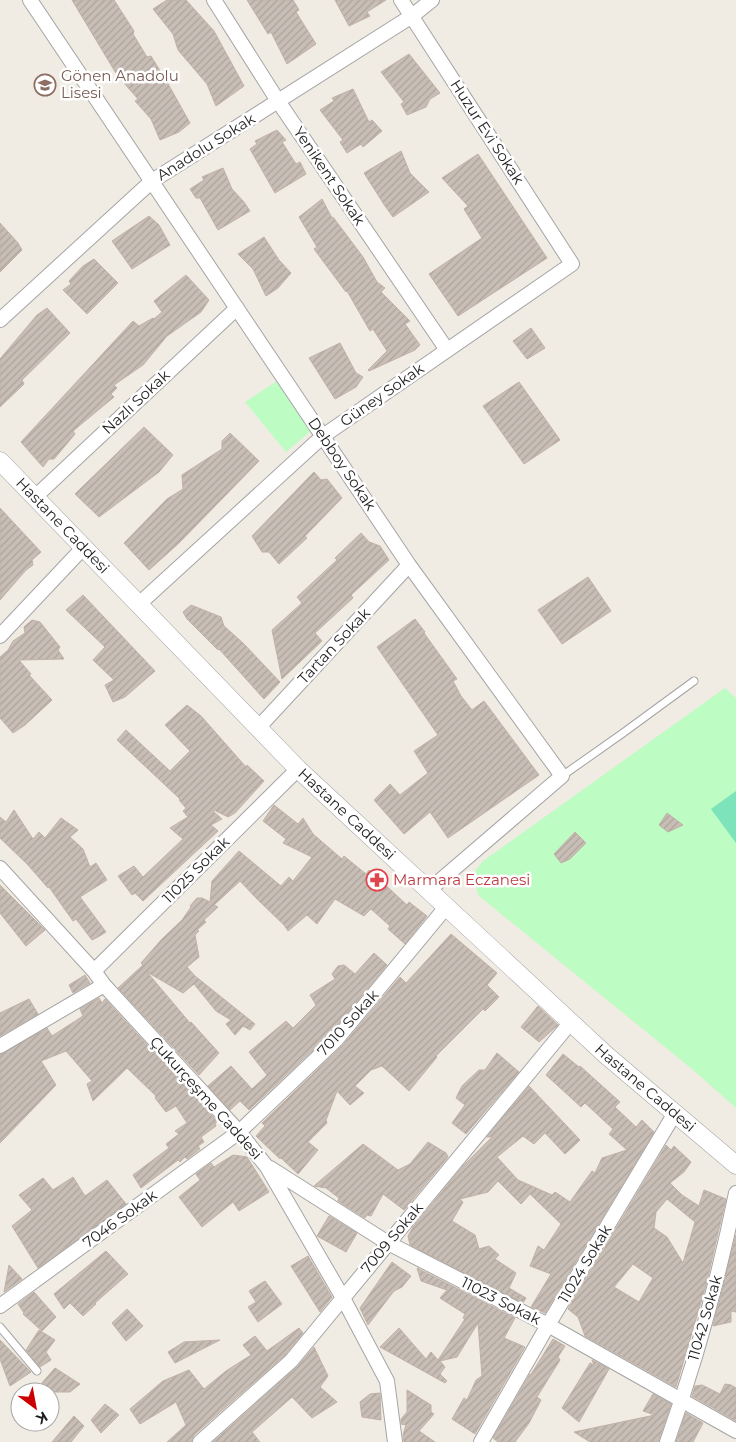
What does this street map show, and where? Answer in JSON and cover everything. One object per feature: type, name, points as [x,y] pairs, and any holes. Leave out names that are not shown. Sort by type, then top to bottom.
[{"type":"street","name":"Debboy Sokak","points":[[30,0],[409,564],[562,776]]},
{"type":"street","name":"Yenikent Sokak","points":[[214,0],[278,101],[447,350]]},
{"type":"street","name":"Huzur Evi Sokak","points":[[401,0],[572,264]]},
{"type":"street","name":"Anadolu Sokak","points":[[0,320],[152,181],[412,16],[432,0]]},
{"type":"street","name":"Güney Sokak","points":[[139,604],[323,436],[572,264]]},
{"type":"street","name":"Nazlı Sokak","points":[[35,497],[237,308]]},
{"type":"street","name":"Hastane Caddesi","points":[[0,461],[298,768],[606,1056],[736,1165]]},
{"type":"street","points":[[0,636],[84,548]]},
{"type":"street","name":"Tartan Sokak","points":[[258,728],[409,564]]},
{"type":"street","name":"11025 Sokak","points":[[94,971],[298,768]]},
{"type":"street","points":[[428,891],[562,776]]},
{"type":"street","name":"Çukurçeşme Caddesi","points":[[0,868],[239,1132],[267,1167],[343,1298],[387,1382],[394,1442]]},
{"type":"street","name":"7010 Sokak","points":[[239,1132],[336,1040],[447,906]]},
{"type":"street","points":[[0,1046],[104,985]]},
{"type":"street","name":"7009 Sokak","points":[[200,1442],[291,1361],[571,1022]]},
{"type":"street","name":"11024 Sokak","points":[[481,1442],[548,1325],[675,1113]]},
{"type":"street","name":"7046 Sokak","points":[[0,1306],[239,1132]]},
{"type":"street","name":"11023 Sokak","points":[[267,1167],[388,1243],[548,1325],[736,1431]]},
{"type":"street","name":"11042 Sokak","points":[[667,1442],[681,1401],[726,1245],[736,1193]]},
{"type":"lane","points":[[562,776],[694,681]]},
{"type":"lane","points":[[0,1327],[37,1371]]},
{"type":"green space","points":[[280,379],[311,431],[286,452],[245,402]]},
{"type":"green space","points":[[725,688],[736,698],[736,1108],[692,1069],[479,896],[472,875],[483,861]]},
{"type":"green space","points":[[736,791],[736,843],[711,809]]},
{"type":"building","points":[[72,0],[114,0],[134,31],[133,34],[147,57],[151,56],[190,123],[179,132],[160,140],[151,119],[135,101],[138,99],[117,75]]},
{"type":"building","points":[[167,0],[186,0],[214,31],[244,86],[216,106],[207,84],[178,50],[173,34],[153,9]]},
{"type":"building","points":[[247,0],[293,0],[299,10],[296,12],[316,44],[287,64],[271,32],[268,34]]},
{"type":"building","points":[[335,0],[386,0],[367,12],[370,16],[349,26]]},
{"type":"building","points":[[409,54],[440,93],[430,99],[426,107],[407,115],[401,104],[404,102],[381,72]]},
{"type":"building","points":[[353,89],[369,122],[372,120],[382,131],[363,147],[361,144],[347,153],[340,142],[343,140],[320,110],[334,101],[332,98]]},
{"type":"building","points":[[277,130],[286,140],[282,142],[296,164],[300,162],[306,174],[275,193],[250,149],[257,144],[255,141]]},
{"type":"building","points":[[401,151],[410,173],[429,192],[393,217],[364,173]]},
{"type":"building","points":[[478,154],[547,258],[458,316],[429,274],[482,238],[464,209],[468,206],[442,178]]},
{"type":"building","points":[[223,168],[232,189],[250,211],[218,230],[200,198],[196,198],[190,189],[204,180],[202,177]]},
{"type":"building","points":[[322,199],[332,218],[363,257],[377,282],[385,288],[381,292],[410,321],[405,324],[420,345],[415,350],[369,371],[387,351],[373,329],[370,331],[347,291],[314,249],[317,247],[299,217]]},
{"type":"building","points":[[149,216],[159,225],[170,245],[132,269],[112,241]]},
{"type":"building","points":[[0,223],[22,250],[0,272]]},
{"type":"building","points":[[264,237],[279,260],[291,273],[278,288],[266,296],[253,269],[238,254]]},
{"type":"building","points":[[94,259],[118,283],[87,314],[63,290],[71,284],[69,281],[83,266]]},
{"type":"building","points":[[186,275],[209,300],[201,312],[167,336],[143,365],[114,385],[117,388],[111,394],[114,397],[73,431],[75,434],[54,459],[49,459],[43,467],[21,442],[133,321],[139,326],[154,319],[162,312],[154,301]]},
{"type":"building","points":[[47,308],[70,333],[22,380],[24,384],[0,407],[0,359],[37,315]]},
{"type":"building","points":[[531,328],[545,348],[527,359],[513,341]]},
{"type":"building","points":[[340,343],[356,373],[363,377],[356,387],[335,399],[309,358]]},
{"type":"building","points":[[519,382],[560,440],[524,464],[483,406]]},
{"type":"building","points":[[144,427],[173,455],[159,472],[99,517],[75,494]]},
{"type":"building","points":[[230,433],[259,461],[179,543],[149,570],[124,543],[167,499],[183,489],[182,475],[222,449],[222,441]]},
{"type":"building","points":[[314,472],[321,480],[327,479],[342,498],[305,536],[307,538],[279,564],[269,552],[262,552],[252,536]]},
{"type":"building","points":[[0,508],[41,552],[32,560],[33,565],[26,570],[0,600]]},
{"type":"building","points":[[361,533],[369,542],[380,546],[389,560],[351,595],[353,598],[315,633],[322,641],[282,679],[272,630],[302,603],[297,597],[337,560],[335,558]]},
{"type":"building","points":[[588,577],[611,611],[562,644],[538,610]]},
{"type":"building","points":[[83,595],[155,671],[125,697],[113,702],[105,685],[114,680],[93,660],[105,647],[66,610]]},
{"type":"building","points":[[191,605],[221,617],[224,626],[280,682],[264,699],[219,649],[187,619],[183,612]]},
{"type":"building","points":[[415,619],[457,679],[453,681],[461,696],[472,710],[484,701],[539,775],[448,838],[430,812],[404,834],[374,800],[390,784],[400,795],[428,773],[414,751],[438,735],[377,647]]},
{"type":"building","points":[[32,620],[40,622],[60,647],[58,650],[64,659],[19,660],[31,674],[29,675],[52,700],[25,725],[13,733],[0,718],[0,657],[8,650],[13,641],[25,633],[24,627]]},
{"type":"building","points":[[187,705],[201,716],[246,767],[247,765],[264,781],[235,813],[228,817],[214,810],[222,819],[211,825],[218,831],[143,901],[135,893],[132,895],[118,876],[134,866],[143,877],[183,839],[170,828],[188,817],[183,811],[186,808],[180,799],[117,740],[126,730],[170,771],[190,751],[165,725]]},
{"type":"building","points":[[274,805],[298,824],[303,818],[313,834],[342,859],[344,856],[366,874],[369,870],[407,905],[409,902],[427,916],[405,944],[388,929],[390,926],[371,909],[364,916],[335,899],[317,924],[307,915],[288,931],[240,881],[214,905],[218,907],[204,920],[206,922],[197,930],[199,931],[195,935],[199,957],[187,967],[195,976],[255,1024],[250,1030],[243,1026],[235,1035],[226,1024],[231,1020],[216,1011],[194,984],[183,993],[147,972],[190,1023],[219,1053],[199,1075],[118,988],[143,965],[141,963],[182,920],[197,898],[210,902],[212,881],[239,851],[281,886],[289,877],[293,881],[312,857],[283,843],[286,839],[263,821]]},
{"type":"building","points":[[14,810],[33,839],[39,832],[45,838],[61,818],[78,830],[70,837],[83,849],[90,867],[96,863],[107,880],[80,897],[106,932],[92,940],[76,919],[73,921],[49,887],[0,838],[0,817],[6,822]]},
{"type":"building","points":[[667,813],[683,825],[668,832],[659,825]]},
{"type":"building","points":[[575,832],[586,843],[570,859],[561,863],[554,854]]},
{"type":"building","points":[[0,885],[45,930],[26,946],[0,913]]},
{"type":"building","points":[[451,934],[497,973],[487,985],[499,997],[485,1011],[483,1009],[436,1056],[409,1091],[382,1066],[371,1070],[355,1086],[364,1093],[350,1105],[337,1091],[326,1120],[327,1123],[308,1142],[318,1150],[298,1174],[256,1136],[265,1126],[262,1123],[342,1046],[400,977],[406,983]]},
{"type":"building","points":[[374,953],[387,965],[330,1034],[249,1110],[240,1101],[230,1110],[208,1086],[231,1066],[252,1089],[267,1075],[249,1052],[286,1021],[293,1028],[316,1005],[310,995],[335,979],[332,974],[338,966],[344,965],[355,974]]},
{"type":"building","points":[[85,975],[90,983],[73,993],[69,985]]},
{"type":"building","points":[[99,998],[102,1003],[105,999],[217,1121],[216,1126],[201,1137],[204,1142],[198,1146],[200,1149],[187,1159],[185,1157],[180,1162],[178,1160],[141,1188],[133,1175],[169,1148],[166,1144],[179,1134],[175,1131],[187,1123],[176,1106],[166,1112],[155,1098],[156,1096],[127,1068],[93,1101],[87,1084],[92,1081],[66,1051],[41,1061],[56,1085],[0,1143],[0,1055],[47,1028],[52,1036],[83,1016],[80,1009]]},
{"type":"building","points":[[29,999],[38,1014],[0,1036],[0,1013]]},
{"type":"building","points":[[538,1006],[558,1025],[539,1042],[521,1027]]},
{"type":"building","points":[[497,1053],[519,1072],[466,1134],[452,1123],[465,1105],[456,1098],[462,1086],[479,1070],[485,1070]]},
{"type":"building","points":[[563,1054],[580,1066],[620,1102],[615,1107],[636,1127],[642,1120],[654,1132],[545,1313],[531,1307],[551,1274],[530,1266],[538,1246],[544,1250],[561,1224],[530,1194],[521,1204],[498,1181],[488,1192],[460,1199],[463,1202],[452,1221],[475,1235],[479,1249],[489,1246],[499,1255],[495,1259],[516,1273],[509,1288],[526,1298],[523,1303],[410,1245],[408,1236],[413,1227],[464,1165],[492,1137],[487,1137],[529,1086],[580,1140],[565,1154],[545,1133],[534,1144],[523,1136],[497,1157],[518,1180],[552,1195],[555,1192],[570,1202],[592,1171],[595,1173],[602,1158],[627,1150],[609,1134],[613,1129],[585,1103],[581,1107],[546,1075]]},
{"type":"building","points":[[428,1142],[446,1153],[448,1157],[404,1210],[383,1194],[371,1216],[367,1215],[365,1218],[338,1201],[339,1198],[326,1188],[314,1186],[363,1144],[398,1170],[410,1164]]},
{"type":"building","points":[[666,1145],[671,1150],[674,1146],[691,1162],[684,1172],[670,1183],[682,1195],[699,1206],[704,1190],[726,1199],[706,1285],[676,1387],[585,1336],[578,1317],[568,1309]],"holes":[[[667,1199],[695,1222],[683,1263],[667,1237],[654,1228],[656,1212]],[[633,1264],[653,1278],[639,1302],[614,1287]]]},
{"type":"building","points":[[233,1155],[247,1157],[269,1192],[239,1211],[233,1202],[202,1227],[179,1197],[200,1180],[196,1174],[211,1163],[214,1167]]},
{"type":"building","points":[[73,1177],[85,1196],[107,1180],[126,1204],[38,1268],[12,1226],[32,1210],[19,1195],[43,1178],[53,1190]]},
{"type":"building","points":[[329,1216],[357,1233],[346,1252],[317,1236]]},
{"type":"building","points":[[736,1235],[736,1312],[731,1311],[731,1322],[713,1326]]},
{"type":"building","points":[[106,1251],[128,1274],[83,1316],[70,1303],[64,1309],[54,1294]]},
{"type":"building","points":[[308,1256],[332,1297],[320,1312],[291,1266]]},
{"type":"building","points":[[392,1262],[411,1276],[402,1287],[394,1291],[368,1325],[360,1308]]},
{"type":"building","points":[[9,1265],[22,1279],[4,1292]]},
{"type":"building","points":[[417,1268],[515,1318],[504,1338],[525,1347],[475,1434],[452,1419],[464,1398],[467,1400],[476,1380],[482,1376],[478,1323],[457,1357],[440,1361],[445,1367],[440,1374],[447,1381],[445,1383],[380,1347],[399,1328],[426,1359],[431,1352],[438,1360],[465,1319],[463,1318],[465,1314],[440,1298],[447,1290],[421,1281]]},
{"type":"building","points":[[265,1281],[282,1304],[258,1322],[248,1307],[256,1302],[249,1291]]},
{"type":"building","points":[[34,1292],[56,1317],[42,1331],[23,1314],[18,1304]]},
{"type":"building","points":[[127,1309],[143,1326],[126,1341],[112,1323]]},
{"type":"building","points":[[299,1328],[303,1333],[285,1355],[194,1435],[191,1442],[167,1442],[186,1425],[176,1402],[140,1424],[130,1409],[163,1381],[189,1370],[204,1389],[226,1371],[251,1355],[243,1345],[255,1336],[267,1351]]},
{"type":"building","points":[[39,1330],[55,1340],[46,1352],[51,1360],[40,1367],[26,1350]]},
{"type":"building","points":[[553,1339],[565,1346],[558,1357],[560,1360],[537,1397],[541,1400],[529,1423],[515,1442],[498,1442],[493,1438],[530,1374],[530,1376]]},
{"type":"building","points":[[0,1340],[31,1372],[16,1382],[10,1382],[10,1386],[0,1359]]},
{"type":"building","points":[[220,1340],[175,1363],[168,1352],[184,1342]]},
{"type":"building","points":[[314,1347],[328,1376],[320,1387],[337,1402],[312,1418],[292,1397],[252,1432],[260,1442],[213,1442],[297,1367]]},
{"type":"building","points":[[592,1360],[609,1369],[579,1422],[562,1408],[590,1363],[594,1365]]},
{"type":"building","points":[[55,1368],[80,1384],[70,1392],[60,1392],[60,1382],[43,1382]]},
{"type":"building","points":[[725,1384],[736,1388],[736,1421],[692,1396],[695,1386],[702,1385],[720,1394]]},
{"type":"building","points":[[407,1390],[431,1405],[431,1412],[434,1414],[419,1431],[435,1442],[404,1442],[403,1435],[406,1425],[401,1424],[401,1419],[407,1412]]},
{"type":"building","points":[[380,1393],[381,1420],[362,1417],[360,1402],[370,1394]]},
{"type":"building","points":[[653,1394],[671,1404],[658,1442],[590,1442],[574,1432],[655,1415],[643,1411]]},
{"type":"building","points":[[105,1404],[119,1415],[101,1433],[91,1420]]},
{"type":"building","points":[[686,1413],[703,1423],[693,1442],[676,1442]]},
{"type":"building","points":[[74,1416],[84,1426],[71,1442],[52,1442]]},
{"type":"place","name":"Gönen Anadolu Lisesi","points":[[45,85]]},
{"type":"place","name":"Marmara Eczanesi","points":[[377,880]]}]
